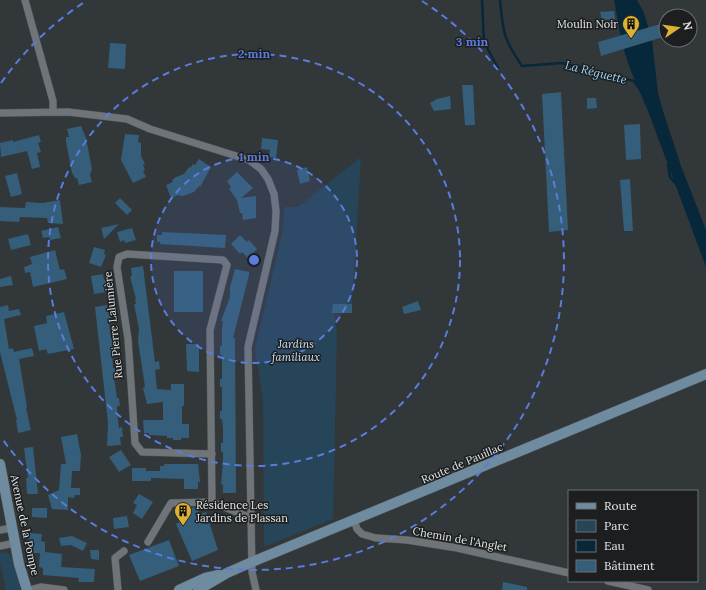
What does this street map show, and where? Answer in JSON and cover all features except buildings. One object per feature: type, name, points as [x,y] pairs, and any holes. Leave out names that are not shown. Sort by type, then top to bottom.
[{"type":"main road","name":"Route de Pauillac","points":[[198,590],[226,573],[706,374]]},
{"type":"main road","name":"Avenue de la Pompe","points":[[0,464],[15,543],[29,590]]},
{"type":"main road","name":"Route de Pauillac","points":[[179,590],[205,578],[226,573]]},
{"type":"street","points":[[26,0],[53,101],[53,112]]},
{"type":"street","points":[[0,113],[68,112],[127,119],[150,129],[249,160],[261,169],[268,179],[274,194],[276,210],[275,232],[248,347],[252,562],[256,590]]},
{"type":"street","name":"Rue Pierre Lalumière","points":[[212,454],[142,452],[135,443],[128,339],[117,267],[119,257],[127,254],[223,260],[227,265],[210,330],[212,454],[212,502]]},
{"type":"street","points":[[148,542],[171,503],[212,502],[251,518]]},
{"type":"street","name":"Chemin de l'Anglet","points":[[354,520],[357,528],[362,534],[376,538],[407,540],[457,548],[568,572]]},
{"type":"street","points":[[0,530],[12,528]]},
{"type":"street","points":[[0,546],[15,543]]},
{"type":"street","points":[[118,590],[115,558],[124,551]]},
{"type":"street","points":[[612,582],[648,590]]},
{"type":"street","points":[[29,590],[41,587],[64,590]]},
{"type":"green space","name":"Jardins familiaux","points":[[361,157],[352,304],[333,304],[337,334],[333,519],[264,547],[263,401],[255,349],[283,230],[284,207],[298,207]]},
{"type":"green space","points":[[7,552],[13,558],[21,590],[6,590],[0,563],[0,553]]},
{"type":"water","points":[[614,0],[637,0],[644,13],[652,40],[658,93],[664,114],[681,166],[706,230],[706,267],[648,111],[630,69],[622,44]]},
{"type":"waterway","name":"La Réguette","points":[[482,0],[484,42],[498,68]]},
{"type":"waterway","name":"La Réguette","points":[[500,0],[503,28],[507,41],[522,66],[562,63],[634,81],[641,91]]},
{"type":"waterway","points":[[668,165],[670,177],[676,184]]},
{"type":"place","name":"Moulin Noir","points":[[631,39]]},
{"type":"place","name":"Résidence Les Jardins de Plassan","points":[[183,526]]}]
